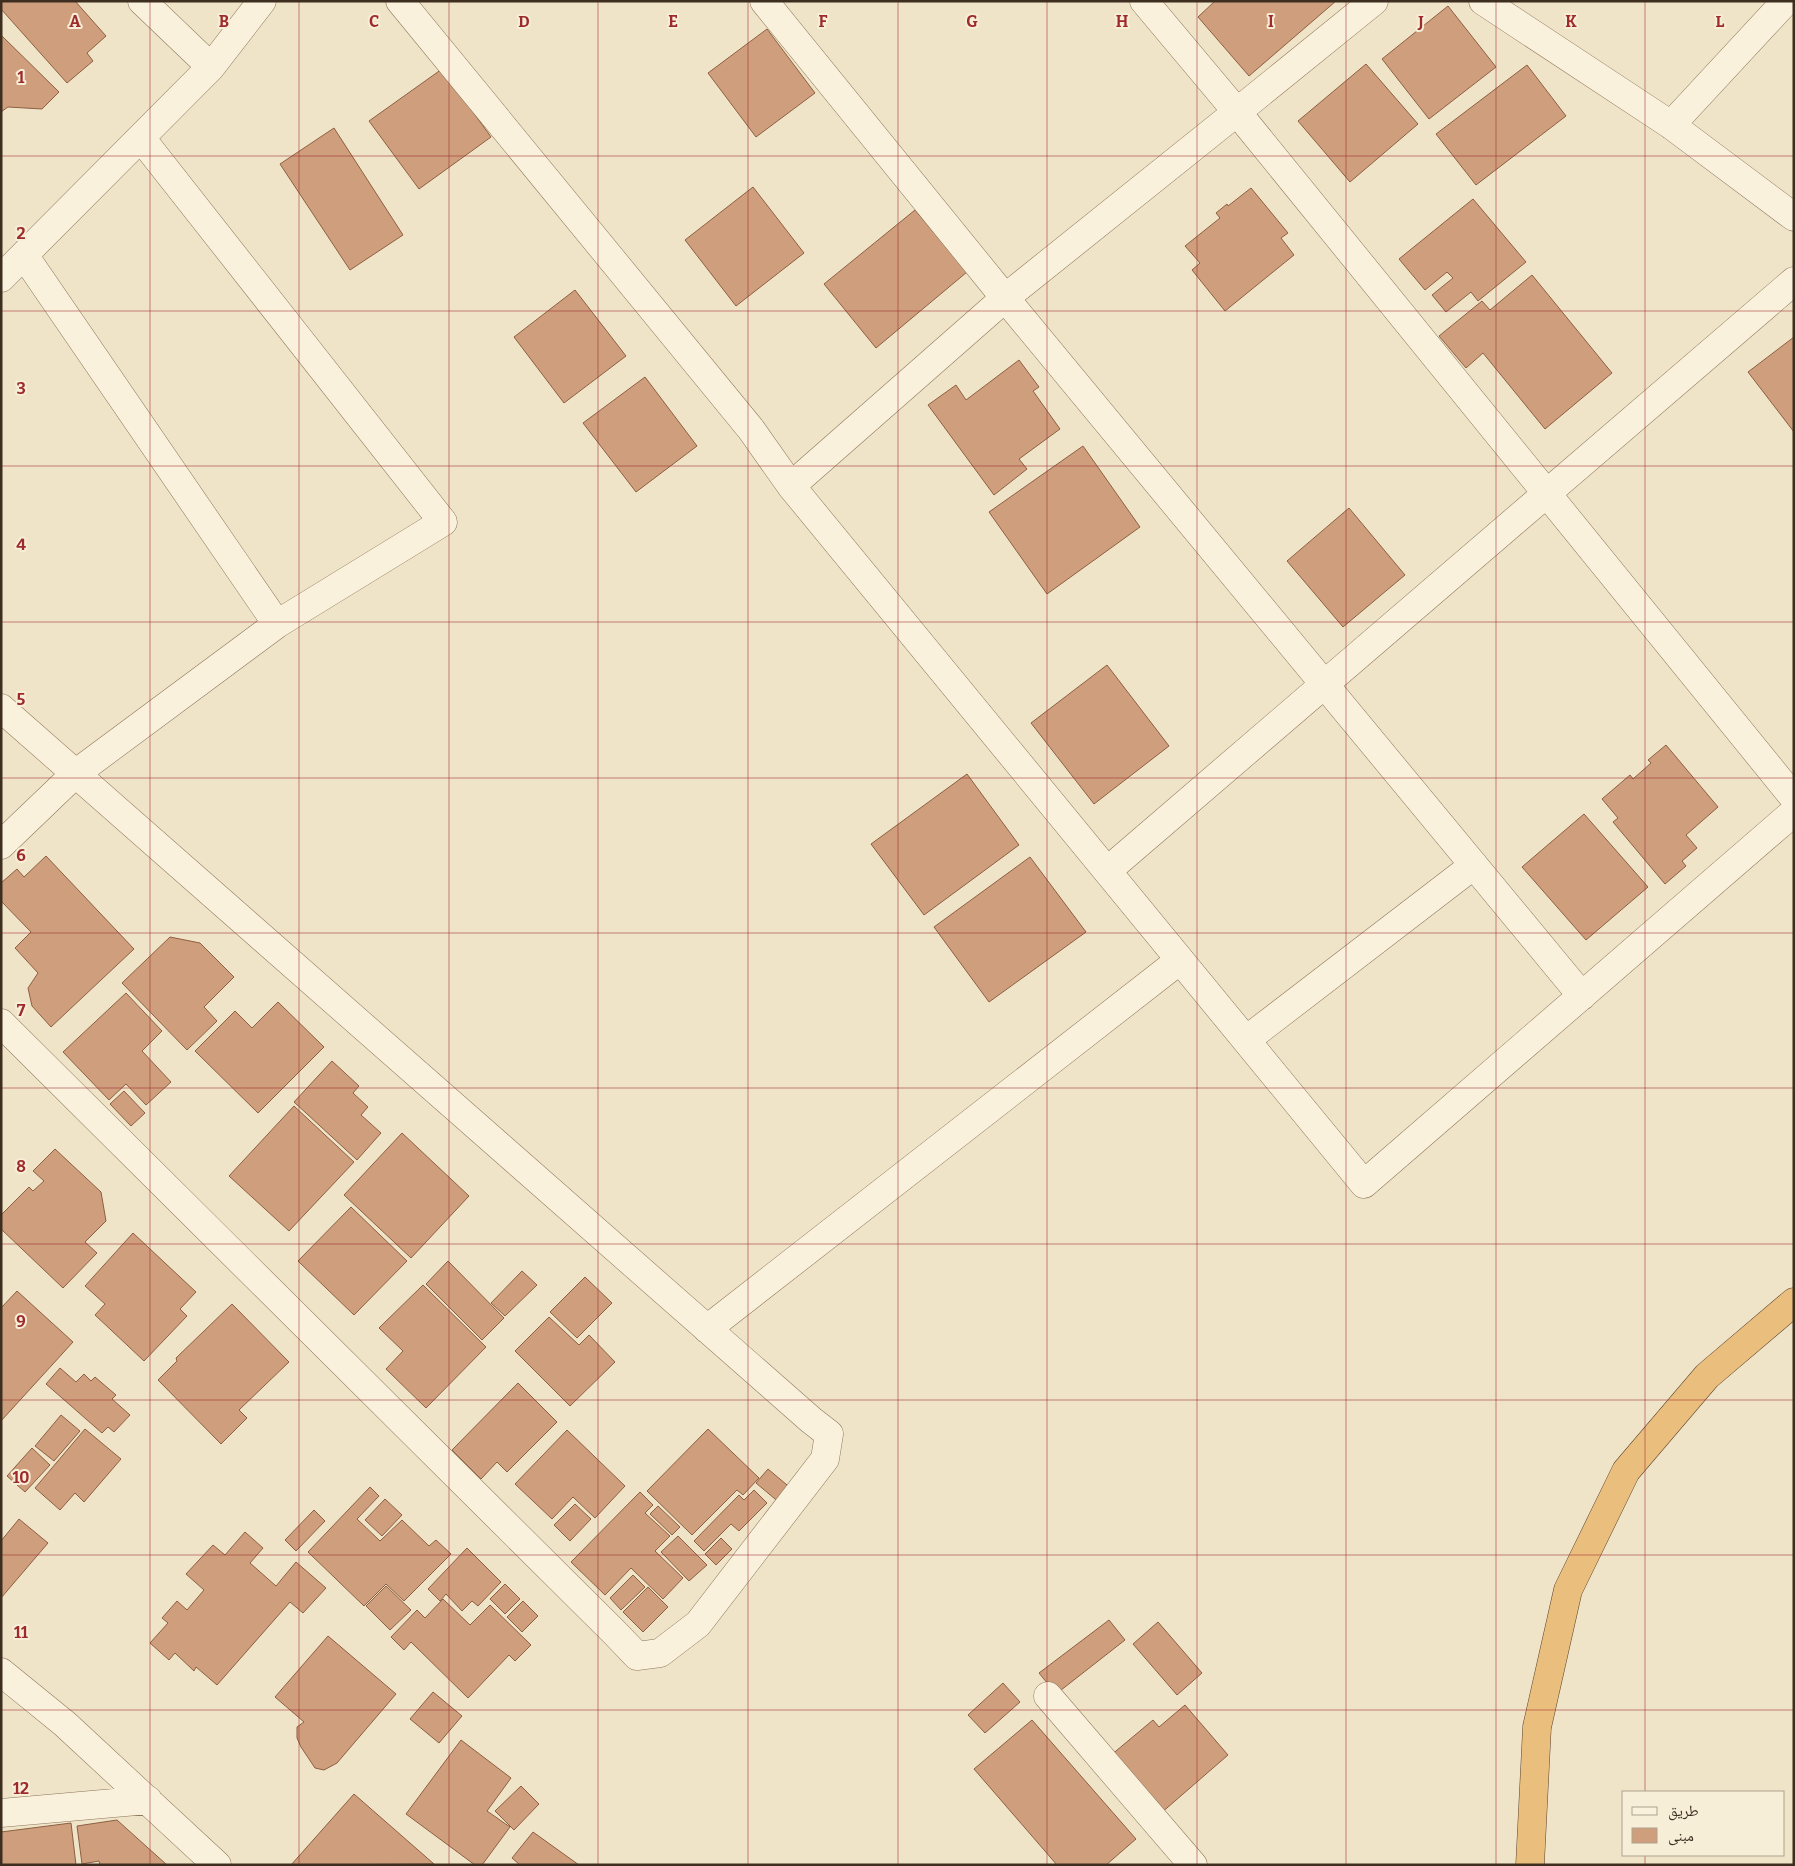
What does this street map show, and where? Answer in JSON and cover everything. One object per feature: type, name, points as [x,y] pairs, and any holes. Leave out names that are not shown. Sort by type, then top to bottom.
[{"type":"highway","points":[[1530,1865],[1537,1727],[1568,1590],[1626,1471],[1706,1376],[1794,1302]]},
{"type":"street","points":[[142,1],[212,67]]},
{"type":"street","points":[[1,278],[212,67],[262,1]]},
{"type":"street","points":[[400,1],[750,428],[792,486],[1364,1184],[1794,812]]},
{"type":"street","points":[[764,1],[1005,298],[1582,996]]},
{"type":"street","points":[[1144,1],[1237,112],[1794,798]]},
{"type":"street","points":[[792,486],[1005,298],[1374,1]]},
{"type":"street","points":[[1671,125],[1786,1]]},
{"type":"street","points":[[1498,5],[1671,125],[1794,217]]},
{"type":"street","points":[[1,844],[75,774],[277,624],[443,522],[141,138]]},
{"type":"street","points":[[24,255],[277,624]]},
{"type":"street","points":[[1107,871],[1794,281]]},
{"type":"street","points":[[1,708],[829,1434],[825,1459],[698,1624],[660,1653],[637,1656],[1,1023]]},
{"type":"street","points":[[1246,1040],[1474,865]]},
{"type":"street","points":[[707,1329],[1180,960]]},
{"type":"street","points":[[1,1672],[65,1724],[217,1865]]},
{"type":"street","points":[[1048,1696],[1193,1865]]},
{"type":"street","points":[[1,1813],[148,1800]]},
{"type":"building","points":[[1,1],[75,1],[106,36],[87,53],[93,61],[67,83],[1,9]]},
{"type":"building","points":[[1215,1],[1336,1],[1249,76],[1198,17]]},
{"type":"building","points":[[1448,6],[1496,67],[1429,119],[1382,59]]},
{"type":"building","points":[[767,29],[815,93],[756,137],[708,73]]},
{"type":"building","points":[[1,35],[59,92],[42,109],[8,107],[1,112]]},
{"type":"building","points":[[1366,64],[1418,124],[1350,182],[1298,121]]},
{"type":"building","points":[[1527,65],[1566,116],[1476,185],[1436,134]]},
{"type":"building","points":[[442,69],[491,137],[419,189],[369,121]]},
{"type":"building","points":[[334,128],[403,235],[350,270],[280,164]]},
{"type":"building","points":[[753,187],[804,253],[736,306],[685,240]]},
{"type":"building","points":[[1251,188],[1288,233],[1281,238],[1294,255],[1225,311],[1192,270],[1200,263],[1185,246],[1220,218],[1216,213]]},
{"type":"building","points":[[1473,199],[1526,262],[1478,301],[1471,292],[1446,312],[1432,295],[1453,278],[1447,272],[1425,290],[1399,259]]},
{"type":"building","points":[[915,210],[967,272],[876,348],[824,284]]},
{"type":"building","points":[[1532,275],[1612,373],[1545,429],[1483,353],[1466,368],[1439,336],[1482,301],[1490,310]]},
{"type":"building","points":[[575,290],[626,356],[564,403],[514,337]]},
{"type":"building","points":[[1794,337],[1794,432],[1748,372]]},
{"type":"building","points":[[1019,360],[1039,387],[1033,391],[1060,429],[1019,459],[1027,469],[994,495],[928,405],[956,385],[966,400]]},
{"type":"building","points":[[645,377],[697,446],[636,492],[583,423]]},
{"type":"building","points":[[1083,446],[1140,527],[1047,594],[989,512]]},
{"type":"building","points":[[1349,508],[1405,575],[1343,627],[1287,561]]},
{"type":"building","points":[[1107,665],[1169,746],[1094,804],[1031,723]]},
{"type":"building","points":[[1666,745],[1718,807],[1686,835],[1697,848],[1682,861],[1686,866],[1665,884],[1613,822],[1618,818],[1602,799],[1630,775],[1633,779],[1651,763],[1648,760]]},
{"type":"building","points":[[967,774],[1019,845],[924,915],[871,844]]},
{"type":"building","points":[[1584,814],[1648,887],[1586,940],[1522,867]]},
{"type":"building","points":[[46,856],[134,949],[51,1027],[32,1006],[28,988],[38,973],[15,948],[31,932],[1,901],[1,883],[17,869],[24,877]]},
{"type":"building","points":[[1030,857],[1086,932],[989,1002],[934,927]]},
{"type":"building","points":[[170,937],[200,943],[234,977],[204,1007],[217,1021],[187,1050],[122,983]]},
{"type":"building","points":[[126,993],[162,1031],[142,1051],[171,1082],[146,1105],[126,1084],[109,1100],[63,1052]]},
{"type":"building","points":[[278,1002],[324,1047],[258,1113],[195,1051],[235,1011],[252,1028]]},
{"type":"building","points":[[332,1061],[359,1086],[353,1093],[368,1107],[361,1115],[381,1133],[357,1160],[294,1102]]},
{"type":"building","points":[[124,1091],[145,1113],[131,1126],[110,1104]]},
{"type":"building","points":[[294,1106],[354,1162],[289,1231],[229,1176]]},
{"type":"building","points":[[402,1133],[469,1196],[411,1258],[344,1195]]},
{"type":"building","points":[[55,1149],[101,1192],[106,1221],[85,1242],[97,1253],[63,1288],[1,1229],[1,1215],[29,1187],[33,1191],[44,1181],[33,1171]]},
{"type":"building","points":[[351,1207],[407,1261],[354,1315],[298,1261]]},
{"type":"building","points":[[133,1233],[196,1292],[180,1309],[187,1316],[144,1361],[95,1315],[105,1304],[85,1286]]},
{"type":"building","points":[[448,1261],[504,1318],[482,1340],[426,1284]]},
{"type":"building","points":[[522,1271],[537,1285],[505,1316],[491,1303]]},
{"type":"building","points":[[585,1277],[612,1303],[577,1338],[550,1312]]},
{"type":"building","points":[[423,1285],[486,1347],[426,1408],[386,1369],[403,1351],[379,1328]]},
{"type":"building","points":[[17,1291],[73,1342],[1,1421],[1,1308]]},
{"type":"building","points":[[232,1304],[289,1362],[239,1410],[247,1418],[221,1444],[158,1380],[177,1361],[176,1358]]},
{"type":"building","points":[[549,1317],[579,1345],[589,1335],[615,1362],[570,1406],[515,1351]]},
{"type":"building","points":[[60,1368],[76,1382],[84,1374],[91,1381],[95,1377],[116,1395],[112,1399],[130,1415],[114,1432],[108,1427],[102,1433],[46,1384]]},
{"type":"building","points":[[518,1383],[557,1422],[507,1472],[497,1462],[481,1479],[452,1450]]},
{"type":"building","points":[[61,1415],[80,1431],[54,1461],[35,1446]]},
{"type":"building","points":[[85,1429],[121,1459],[84,1502],[75,1493],[60,1510],[35,1488]]},
{"type":"building","points":[[708,1429],[759,1478],[743,1495],[737,1490],[692,1535],[647,1491]]},
{"type":"building","points":[[567,1430],[625,1486],[595,1518],[573,1497],[552,1519],[515,1484]]},
{"type":"building","points":[[32,1448],[50,1465],[25,1492],[7,1476]]},
{"type":"building","points":[[768,1469],[793,1490],[781,1504],[756,1483]]},
{"type":"building","points":[[370,1487],[379,1496],[357,1519],[380,1541],[402,1520],[429,1546],[436,1540],[451,1554],[404,1601],[386,1584],[364,1606],[308,1552]]},
{"type":"building","points":[[754,1490],[767,1503],[739,1531],[731,1524],[704,1551],[694,1541],[739,1495],[744,1500]]},
{"type":"building","points":[[640,1492],[653,1505],[645,1513],[670,1536],[655,1551],[683,1578],[663,1599],[631,1568],[605,1595],[571,1562]]},
{"type":"building","points":[[385,1499],[402,1515],[382,1536],[365,1520]]},
{"type":"building","points":[[575,1504],[591,1519],[570,1541],[554,1525]]},
{"type":"building","points":[[658,1506],[680,1527],[672,1535],[650,1514]]},
{"type":"building","points":[[314,1510],[325,1521],[296,1551],[285,1540]]},
{"type":"building","points":[[19,1519],[48,1543],[1,1598],[1,1541]]},
{"type":"building","points":[[245,1532],[263,1548],[250,1563],[276,1586],[296,1562],[326,1588],[303,1613],[290,1602],[217,1685],[196,1667],[194,1671],[175,1653],[169,1660],[150,1643],[168,1623],[162,1618],[177,1601],[187,1610],[204,1590],[186,1574],[213,1545],[225,1555]]},
{"type":"building","points":[[678,1536],[707,1565],[689,1581],[661,1552]]},
{"type":"building","points":[[721,1538],[732,1549],[716,1565],[705,1554]]},
{"type":"building","points":[[467,1548],[501,1582],[478,1606],[472,1601],[462,1611],[446,1594],[440,1601],[428,1589]]},
{"type":"building","points":[[633,1575],[645,1587],[621,1610],[610,1598]]},
{"type":"building","points":[[505,1584],[520,1599],[505,1614],[490,1599]]},
{"type":"building","points":[[386,1586],[411,1610],[390,1630],[366,1606]]},
{"type":"building","points":[[648,1587],[668,1607],[643,1632],[623,1612]]},
{"type":"building","points":[[443,1599],[470,1625],[490,1605],[531,1645],[515,1661],[509,1655],[468,1698],[411,1642],[404,1650],[391,1637],[417,1610],[425,1618]]},
{"type":"building","points":[[523,1601],[538,1616],[522,1632],[507,1617]]},
{"type":"building","points":[[1109,1620],[1125,1640],[1056,1694],[1039,1673]]},
{"type":"building","points":[[1158,1622],[1202,1673],[1177,1695],[1133,1644]]},
{"type":"building","points":[[328,1636],[396,1694],[337,1763],[324,1770],[315,1768],[297,1738],[297,1727],[304,1722],[275,1697]]},
{"type":"building","points":[[1003,1683],[1020,1702],[985,1733],[968,1715]]},
{"type":"building","points":[[433,1692],[462,1716],[439,1743],[410,1719]]},
{"type":"building","points":[[1185,1705],[1228,1755],[1160,1814],[1110,1756],[1153,1720],[1159,1727]]},
{"type":"building","points":[[1032,1720],[1136,1839],[1106,1865],[1057,1865],[974,1769]]},
{"type":"building","points":[[461,1740],[511,1778],[487,1811],[510,1827],[482,1865],[475,1865],[406,1814]]},
{"type":"building","points":[[521,1786],[539,1804],[514,1830],[495,1811]]},
{"type":"building","points":[[354,1794],[434,1864],[291,1865]]},
{"type":"building","points":[[117,1820],[167,1865],[100,1865],[99,1861],[82,1864],[77,1826]]},
{"type":"building","points":[[71,1823],[76,1865],[1,1865],[1,1832]]},
{"type":"building","points":[[533,1832],[579,1865],[520,1865],[512,1858]]}]
